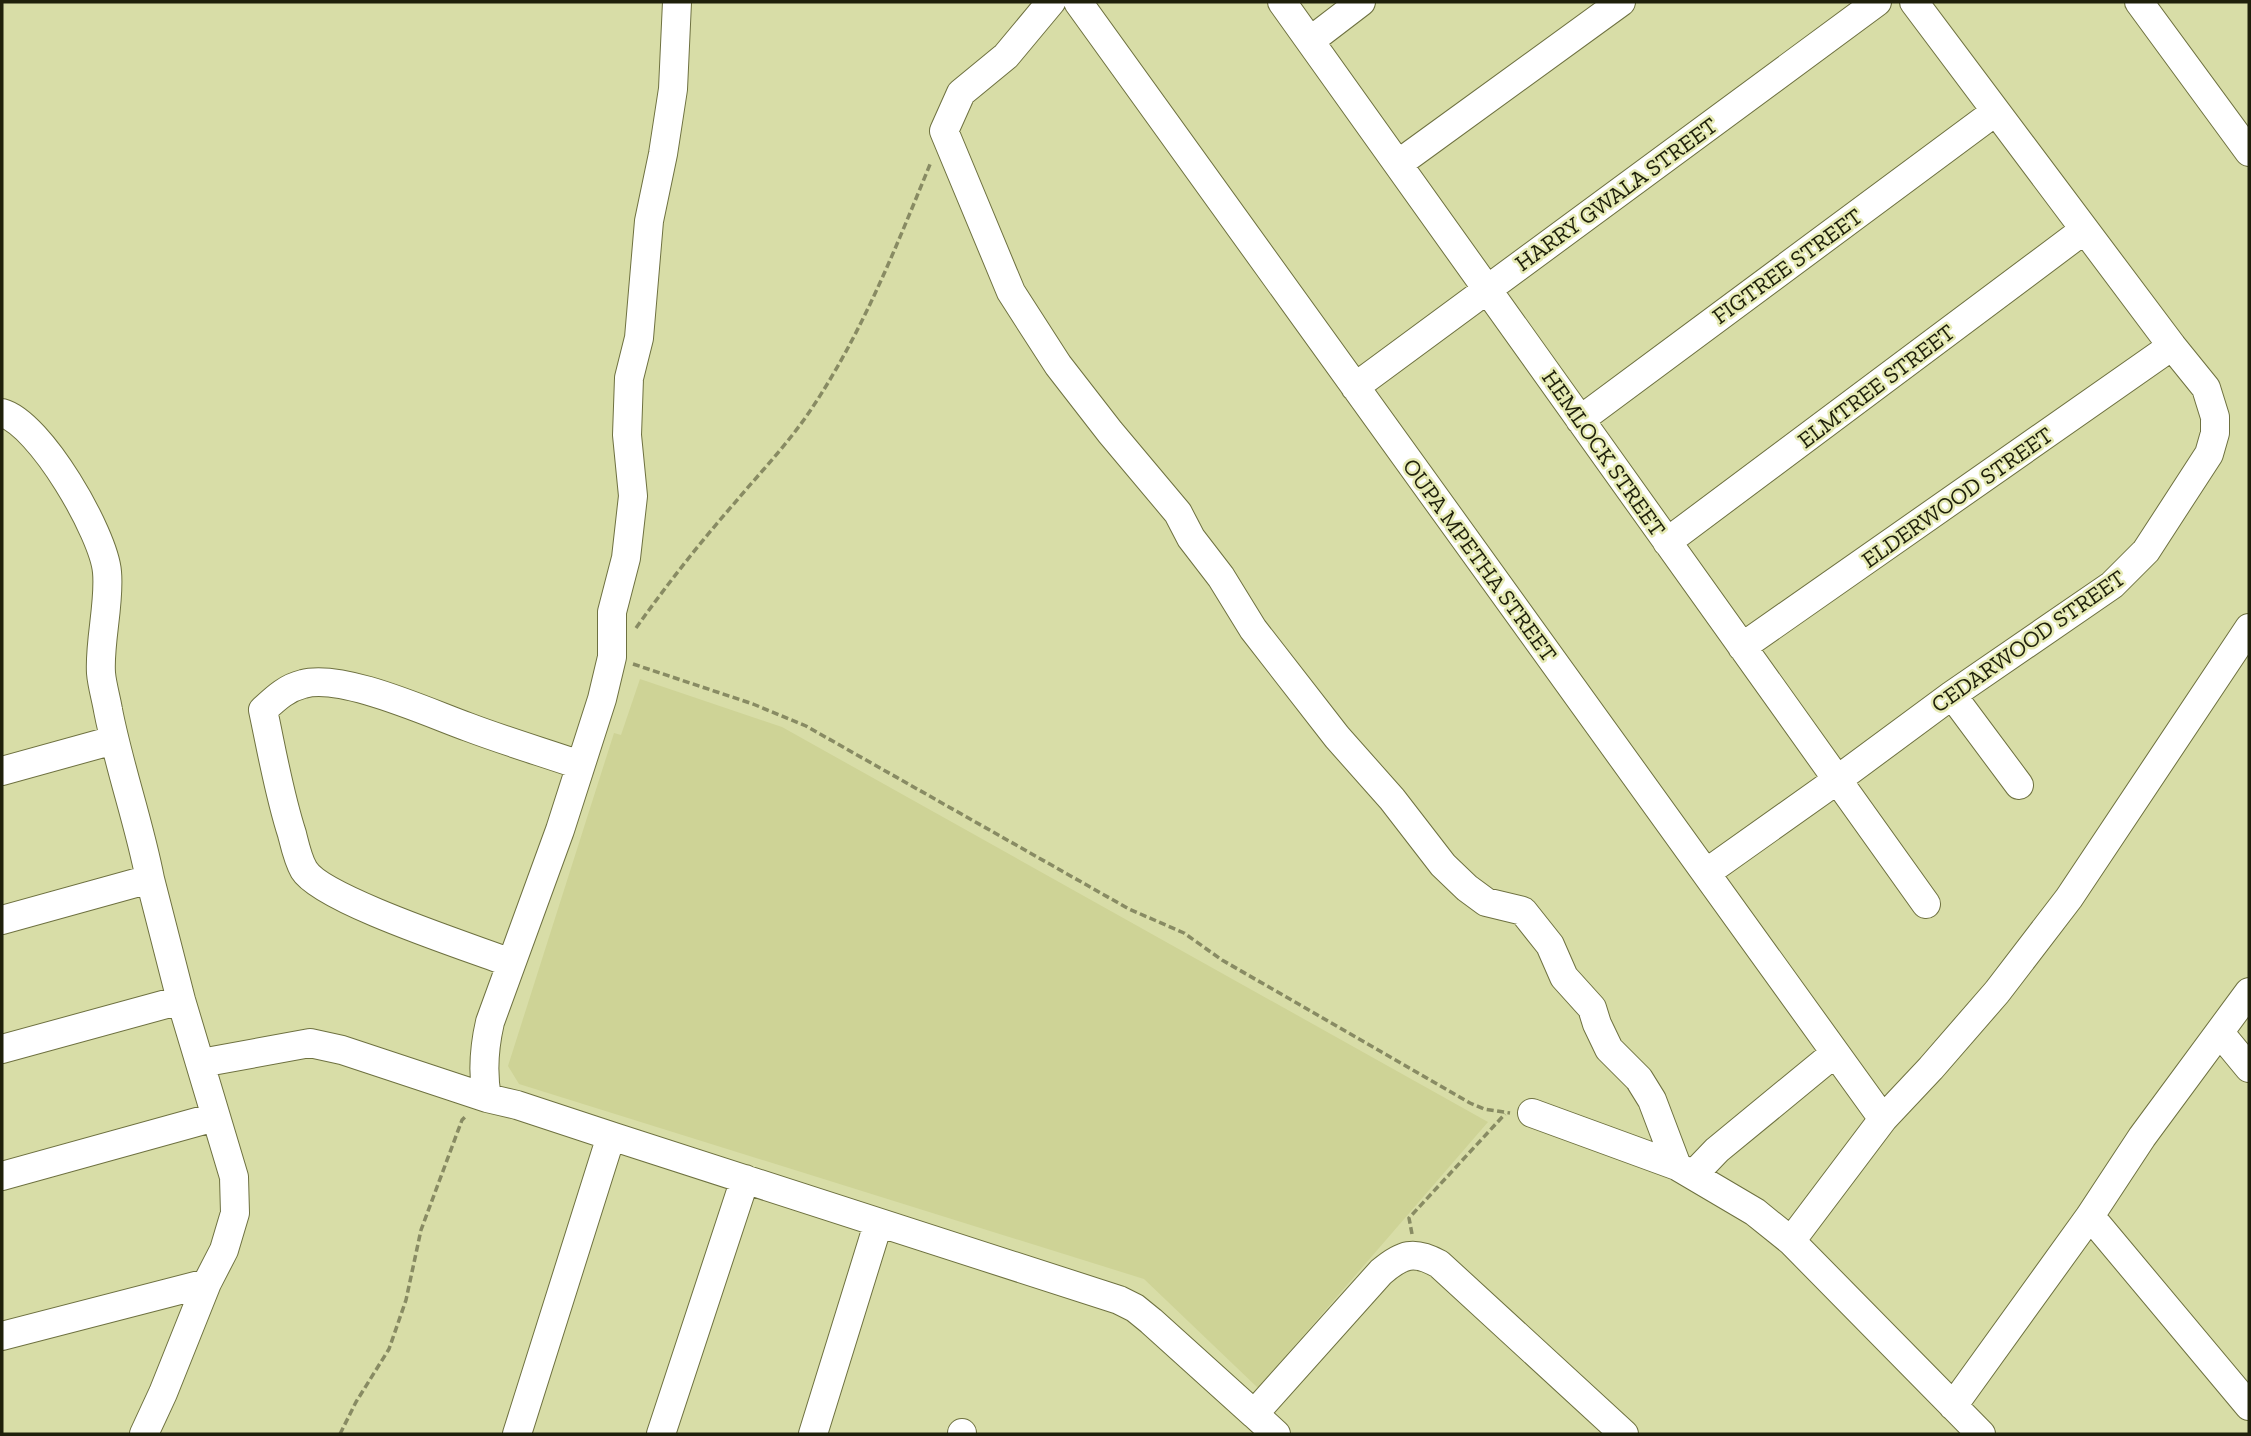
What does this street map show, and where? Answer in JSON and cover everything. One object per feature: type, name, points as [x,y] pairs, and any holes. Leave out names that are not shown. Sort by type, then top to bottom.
[{"type":"street","points":[[487,1098],[484,1050],[490,1022],[560,830],[602,699],[612,657],[612,612],[626,558],[632,496],[627,435],[629,378],[639,338],[649,221],[673,89],[677,2]]},
{"type":"street","points":[[1051,2],[1006,56],[961,93],[944,131],[1011,292],[1058,365],[1178,513],[1191,538],[1221,577],[1253,629],[1337,737],[1399,806],[1443,865],[1486,902],[1523,911],[1550,945],[1564,977],[1592,1008],[1609,1049],[1639,1079],[1652,1100],[1686,1170]]},
{"type":"street","name":"OUPA MPETHA STREET","points":[[1078,2],[1883,1119]]},
{"type":"street","name":"HEMLOCK STREET","points":[[1282,2],[1926,904]]},
{"type":"street","points":[[1310,41],[1361,2]]},
{"type":"street","points":[[1398,164],[1621,2]]},
{"type":"street","name":"HARRY GWALA STREET","points":[[1355,387],[1877,2]]},
{"type":"street","name":"CEDARWOOD STREET","points":[[1706,873],[1952,695],[2112,585],[2146,551],[2209,454],[2216,417],[2206,388],[1914,2]]},
{"type":"street","points":[[2139,2],[2249,152]]},
{"type":"street","name":"FIGTREE STREET","points":[[1580,420],[1995,112]]},
{"type":"street","name":"ELMTREE STREET","points":[[1667,542],[2084,230]]},
{"type":"street","name":"ELDERWOOD STREET","points":[[1742,647],[2172,346]]},
{"type":"street","points":[[2,413],[27,429],[62,472],[103,555],[107,573],[101,672],[114,740],[181,1000],[234,1177],[235,1213],[224,1250],[207,1283],[144,1434]]},
{"type":"street","points":[[1791,1241],[1883,1119],[1997,992],[2068,898],[2249,628]]},
{"type":"street","points":[[512,963],[366,908],[316,883],[304,870],[284,809],[263,710],[282,692],[305,683],[344,685],[387,697],[580,765]]},
{"type":"street","points":[[1952,695],[2019,785]]},
{"type":"street","points":[[2,771],[114,740]]},
{"type":"street","points":[[2,920],[150,879]]},
{"type":"street","points":[[1953,1406],[2090,1216],[2142,1137],[2249,992]]},
{"type":"street","points":[[2,1049],[181,1000]]},
{"type":"street","points":[[2220,1033],[2249,1068]]},
{"type":"street","points":[[201,1063],[310,1043],[342,1050],[1119,1300],[1152,1321],[1276,1434]]},
{"type":"street","points":[[1686,1170],[1717,1150],[1835,1053]]},
{"type":"street","points":[[1518,1113],[1686,1170],[1755,1212],[1791,1241],[1980,1434]]},
{"type":"street","points":[[2,1176],[215,1117]]},
{"type":"street","points":[[517,1434],[611,1136]]},
{"type":"street","points":[[661,1434],[745,1179]]},
{"type":"street","points":[[2090,1216],[2249,1406]]},
{"type":"street","points":[[813,1434],[878,1224]]},
{"type":"street","points":[[1254,1414],[1381,1272],[1394,1261],[1423,1255],[1439,1264],[1624,1434]]},
{"type":"street","points":[[2,1336],[207,1283]]},
{"type":"path","points":[[944,131],[864,319],[809,413],[612,657],[754,704],[806,726],[1129,909],[1184,933],[1222,960],[1471,1103],[1518,1113]]},
{"type":"path","points":[[340,1434],[356,1402],[389,1349],[406,1300],[421,1230],[462,1120],[487,1098]]},
{"type":"path","points":[[1416,1255],[1409,1218],[1518,1113]]},
{"type":"shaded area","points":[[640,679],[782,727],[1488,1122],[1258,1388],[1144,1279],[519,1084],[508,1066],[614,733],[621,735]]}]
